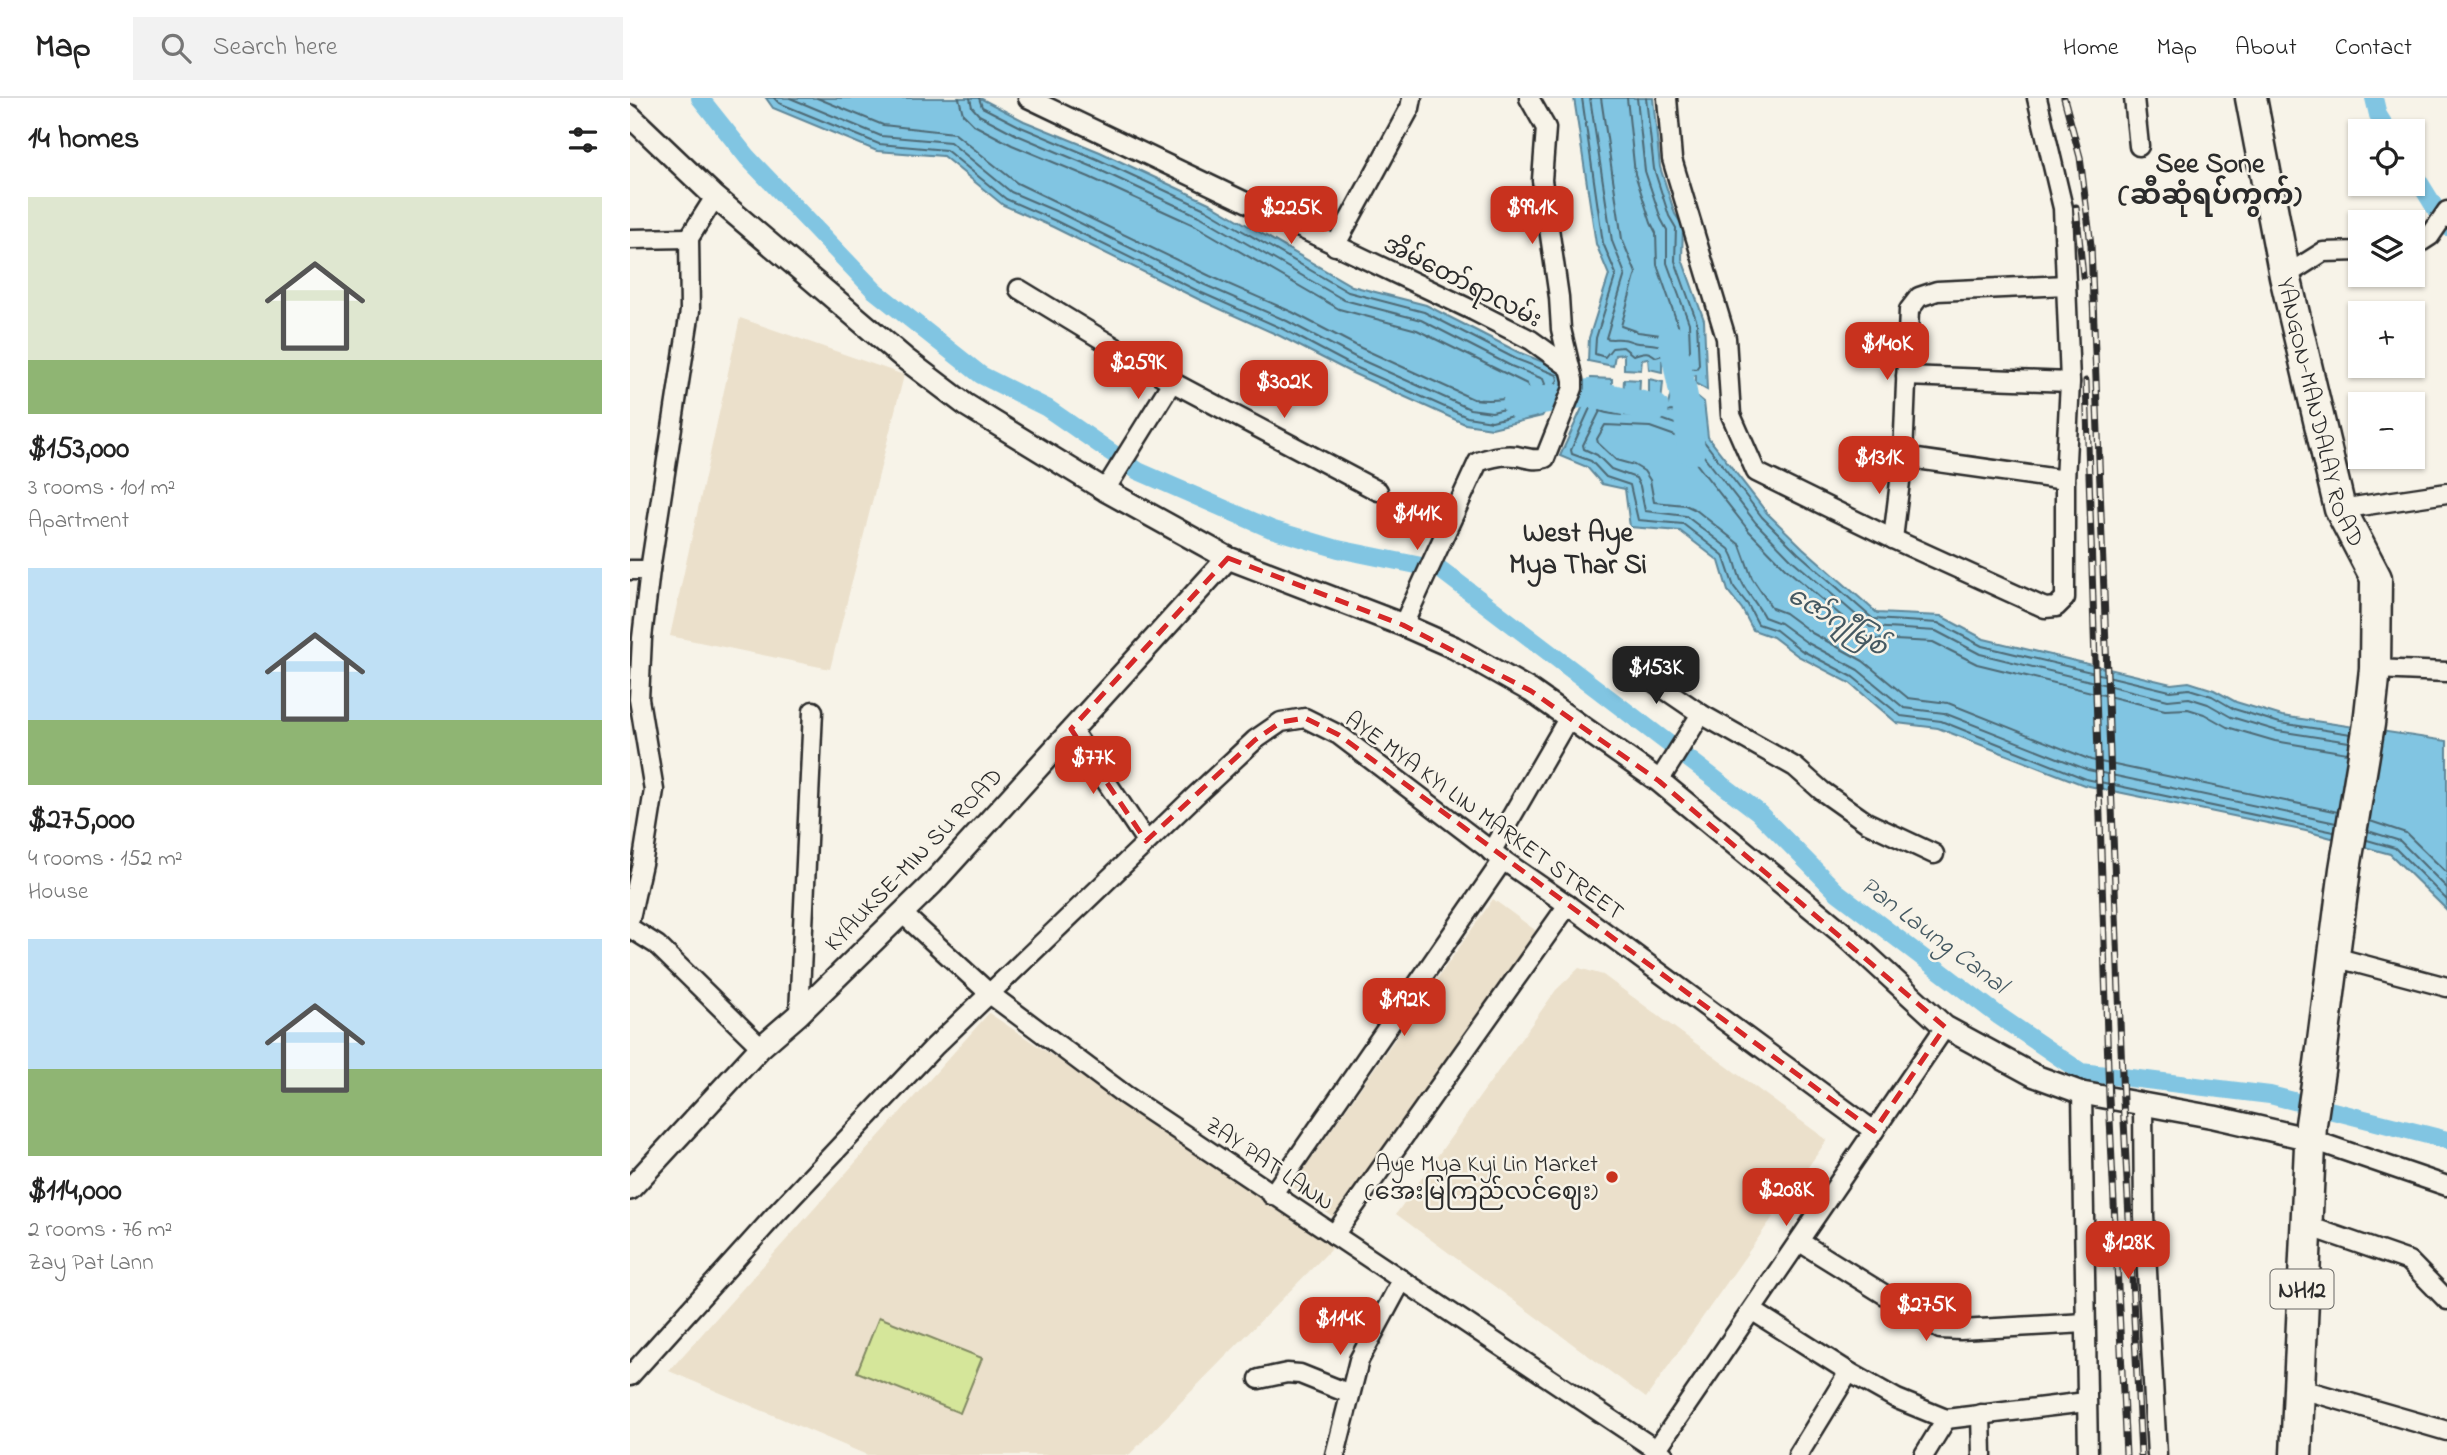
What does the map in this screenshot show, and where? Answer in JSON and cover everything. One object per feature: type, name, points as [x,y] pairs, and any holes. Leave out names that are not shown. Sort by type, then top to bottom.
[{"type":"highway","name":"YANGON-MANDALAY ROAD","points":[[2251,98],[2285,276],[2340,509],[2376,578],[2375,669],[2369,724],[2345,869],[2334,957]]},
{"type":"highway","name":"NH12","points":[[2297,1455],[2310,1131],[2334,957]]},
{"type":"street","name":"အိမ်တော်ရာလမ်း","points":[[1028,98],[1486,317],[1531,340],[1570,368]]},
{"type":"street","points":[[1335,246],[1410,108],[1412,98]]},
{"type":"street","points":[[1404,625],[1478,462],[1494,456],[1516,456],[1536,461],[1545,458],[1573,387],[1561,330],[1559,297],[1542,180],[1546,128],[1529,98]]},
{"type":"street","points":[[1667,98],[1672,159],[1726,338],[1731,415],[1756,472],[1893,539],[2045,607],[2056,607],[2065,598],[2065,480],[2070,382],[2063,208],[2037,98]]},
{"type":"street","points":[[2134,98],[2139,146]]},
{"type":"street","points":[[630,116],[715,197],[904,358],[966,405],[1105,490],[1228,558],[1404,625],[1453,647],[1531,691],[1659,781],[1846,936],[1945,1027],[2035,1076],[2082,1093],[2310,1131],[2447,1186]]},
{"type":"street","points":[[630,918],[654,790],[639,699],[642,638],[690,311],[689,238],[715,197]]},
{"type":"street","points":[[2425,239],[2447,211]]},
{"type":"street","points":[[630,239],[689,238]]},
{"type":"street","points":[[2285,276],[2323,253],[2348,252]]},
{"type":"street","points":[[1893,539],[1903,457],[1909,310],[1919,297],[1937,291],[2066,285]]},
{"type":"street","points":[[1019,289],[1172,382],[1378,491]]},
{"type":"street","points":[[1906,376],[2070,382]]},
{"type":"street","points":[[1105,490],[1172,382]]},
{"type":"street","points":[[1903,457],[2065,480]]},
{"type":"street","points":[[2340,509],[2447,493]]},
{"type":"street","name":"KYAUKSE-MIN SU ROAD","points":[[630,1189],[761,1047],[799,1014],[932,884],[1228,558]]},
{"type":"street","points":[[630,570],[650,570]]},
{"type":"street","points":[[1632,667],[1701,714],[1795,767],[1822,791],[1866,822],[1934,854]]},
{"type":"street","points":[[2375,669],[2447,672]]},
{"type":"street","points":[[799,1014],[813,711]]},
{"type":"street","points":[[1659,781],[1701,714]]},
{"type":"street","points":[[1272,1195],[1497,856],[1569,717]]},
{"type":"street","name":"AYE MYA KYI LIN MARKET STREET","points":[[630,1376],[776,1214],[934,1047],[1146,841],[1255,740],[1281,722],[1305,718],[1339,735],[1497,856],[1568,905],[1874,1131]]},
{"type":"street","points":[[1071,729],[1146,841]]},
{"type":"street","points":[[1334,1235],[1568,905]]},
{"type":"street","name":"ZAY PAT LANN","points":[[902,913],[990,994],[1125,1095],[1402,1280],[1649,1450]]},
{"type":"street","points":[[630,928],[657,945],[761,1047]]},
{"type":"street","points":[[2334,957],[2447,987]]},
{"type":"street","points":[[1649,1450],[1753,1311],[1945,1027]]},
{"type":"street","points":[[2082,1093],[2088,1455]]},
{"type":"street","points":[[2143,1105],[2144,1216],[2157,1455]]},
{"type":"street","points":[[2305,1225],[2409,1261],[2447,1300]]},
{"type":"street","points":[[1800,1242],[1940,1329],[2085,1323]]},
{"type":"street","points":[[1335,1455],[1359,1360],[1402,1280]]},
{"type":"street","points":[[1753,1311],[1897,1399],[1946,1419],[2086,1402]]},
{"type":"street","points":[[1798,1455],[1849,1372]]},
{"type":"street","points":[[1259,1379],[1287,1373],[1300,1374],[1350,1394]]},
{"type":"street","points":[[2298,1388],[2447,1431]]},
{"type":"street","points":[[1981,1414],[1982,1455]]},
{"type":"street","points":[[1924,1455],[1946,1419]]},
{"type":"highlighted area","points":[[1228,558],[1403,625],[1531,691],[1659,781],[1945,1027],[1874,1131],[1339,735],[1305,718],[1281,722],[1255,740],[1146,841],[1071,729]]},
{"type":"shaded area","points":[[740,318],[904,375],[830,669],[670,636]]},
{"type":"shaded area","points":[[1493,899],[1539,933],[1338,1221],[1292,1186]]},
{"type":"shaded area","name":"Aye Mya Kyi Lin Market (အေးမြကြည်လင်ဈေး)","points":[[1579,968],[1603,975],[1827,1140],[1646,1398],[1396,1214],[1556,990]]},
{"type":"shaded area","points":[[989,1013],[1334,1246],[1129,1455],[867,1455],[669,1371]]},
{"type":"green space","points":[[879,1317],[982,1358],[960,1413],[857,1372]]},
{"type":"water","points":[[766,98],[980,98],[1024,121],[1100,152],[1209,203],[1352,286],[1426,305],[1518,352],[1571,373],[1542,416],[1492,428],[1465,424],[1350,372],[1003,205],[943,156],[877,151],[773,108]]},
{"type":"water","points":[[1574,98],[1653,98],[1660,167],[1675,214],[1683,226],[1682,259],[1704,320],[1707,390],[1696,384],[1696,376],[1687,374],[1687,380],[1674,374],[1675,365],[1662,361],[1662,372],[1649,369],[1648,358],[1642,359],[1641,370],[1624,369],[1624,354],[1615,355],[1613,366],[1588,361],[1589,338],[1609,275],[1596,244]]},
{"type":"water","points":[[1591,378],[1612,379],[1612,399],[1623,399],[1624,379],[1640,380],[1639,400],[1649,401],[1649,379],[1663,382],[1661,403],[1668,405],[1673,384],[1685,389],[1681,409],[1690,413],[1693,393],[1704,402],[1708,437],[1767,513],[1877,613],[1941,616],[1984,639],[2171,684],[2189,682],[2214,690],[2236,702],[2282,716],[2447,741],[2447,910],[2390,854],[2306,831],[2084,785],[1938,728],[1897,723],[1850,683],[1798,656],[1773,637],[1753,630],[1728,591],[1719,561],[1680,531],[1630,527],[1625,489],[1602,484],[1587,467],[1560,456],[1589,393]]},
{"type":"waterway","name":"Pan Laung Canal","points":[[700,98],[747,157],[875,291],[981,375],[1047,408],[1138,471],[1271,529],[1338,549],[1441,570],[1757,811],[1837,892],[1999,1016],[2081,1072],[2270,1095],[2447,1140]]},
{"type":"waterway","points":[[2374,98],[2380,119]]},
{"type":"waterway","points":[[2425,191],[2447,227]]},
{"type":"waterway","name":"ဇော်ဂျီမြစ်","points":[[1672,339],[1688,416],[1691,451]]},
{"type":"waterway","points":[[1516,404],[1589,393],[1655,408]]},
{"type":"railway","points":[[2064,98],[2080,157],[2091,245],[2123,1101],[2141,1455]]},
{"type":"railway","points":[[2076,207],[2083,276]]},
{"type":"railway","points":[[2086,381],[2109,1098],[2126,1455]]},
{"type":"place","name":"Aye Mya Kyi Lin Market (အေးမြကြည်လင်ဈေး)","points":[[1612,1177]]},
{"type":"district","name":"See Sone (ဆီဆုံရပ်ကွက်)","points":[[2210,178]]},
{"type":"district","name":"West Aye Mya Thar Si","points":[[1578,547]]}]
